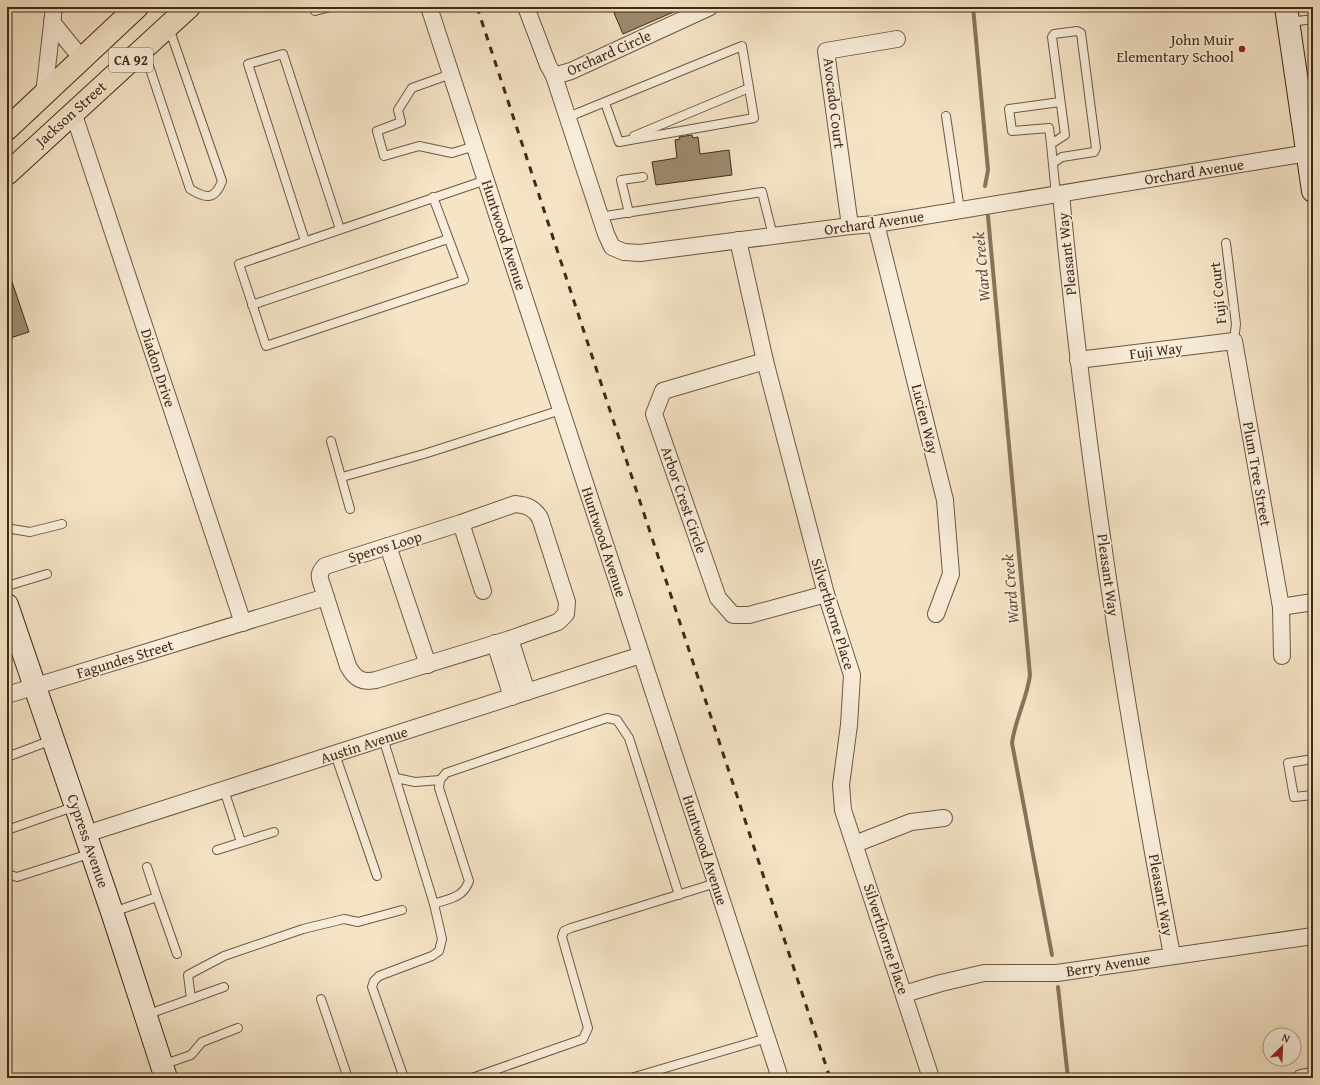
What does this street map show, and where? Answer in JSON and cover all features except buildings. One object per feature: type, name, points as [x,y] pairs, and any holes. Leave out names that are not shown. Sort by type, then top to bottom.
[{"type":"main road","name":"CA 92","points":[[7,129],[137,7]]},
{"type":"main road","name":"Jackson Street","points":[[7,174],[189,7]]},
{"type":"main road","points":[[73,112],[83,89],[85,72],[82,58]]},
{"type":"street","name":"Huntwood Avenue","points":[[429,7],[780,1078]]},
{"type":"street","name":"Orchard Circle","points":[[529,8],[548,65],[554,76],[571,71],[710,7]]},
{"type":"street","points":[[53,15],[82,58]]},
{"type":"street","points":[[44,94],[53,15]]},
{"type":"street","points":[[1288,15],[1310,153],[1313,191]]},
{"type":"street","name":"Avocado Court","points":[[850,226],[826,51],[897,39]]},
{"type":"street","name":"Orchard Avenue","points":[[554,76],[599,217],[612,247],[624,252],[640,253],[876,224],[1310,153]]},
{"type":"street","name":"Diadon Drive","points":[[73,112],[243,623]]},
{"type":"street","name":"Pleasant Way","points":[[1058,194],[1078,360],[1120,665],[1172,955]]},
{"type":"street","name":"Lucien Way","points":[[876,224],[945,500],[951,574],[936,614]]},
{"type":"street","name":"Silverthorne Place","points":[[738,240],[765,361],[826,594],[852,675],[849,725],[841,785],[843,810],[931,1078]]},
{"type":"street","name":"Fuji Way","points":[[1078,360],[1234,341]]},
{"type":"street","name":"Plum Tree Street","points":[[1234,341],[1281,607],[1282,656]]},
{"type":"street","name":"Arbor Crest Circle","points":[[765,361],[663,391],[654,414],[718,598],[733,616],[749,615],[826,594]]},
{"type":"street","name":"Speros Loop","points":[[515,504],[525,505],[535,510],[540,518],[567,602],[566,614],[558,622],[503,641],[376,680],[367,682],[358,680],[352,674],[348,666],[319,576],[320,571],[324,566],[388,546],[461,524],[515,504]]},
{"type":"street","points":[[461,524],[483,591]]},
{"type":"street","points":[[388,546],[428,664]]},
{"type":"street","name":"Fagundes Street","points":[[7,695],[326,597]]},
{"type":"street","points":[[1281,607],[1313,602]]},
{"type":"street","name":"Cypress Avenue","points":[[7,605],[89,843],[163,1072]]},
{"type":"street","points":[[503,641],[527,692]]},
{"type":"street","points":[[503,641],[512,697]]},
{"type":"street","name":"Austin Avenue","points":[[89,843],[224,790],[641,655]]},
{"type":"street","points":[[855,844],[911,822],[944,818]]},
{"type":"street","name":"Berry Avenue","points":[[904,994],[941,982],[984,973],[1057,973],[1172,955],[1313,936]]},
{"type":"street","points":[[1302,1078],[1313,1076]]},
{"type":"lane","points":[[315,11],[330,7]]},
{"type":"lane","points":[[1288,15],[1313,19]]},
{"type":"lane","points":[[143,49],[190,189],[201,196],[212,196],[218,192],[222,181],[168,26]]},
{"type":"lane","points":[[1051,144],[1065,136],[1052,37],[1054,34],[1077,31],[1081,33],[1096,148],[1094,152],[1062,157],[1053,163]]},
{"type":"lane","points":[[567,118],[742,46],[754,118],[619,142]]},
{"type":"lane","points":[[305,241],[248,64],[283,54],[340,229]]},
{"type":"lane","points":[[451,74],[412,88],[398,110],[401,122],[377,130],[384,156],[419,146],[452,153],[474,146]]},
{"type":"lane","points":[[619,142],[749,88]]},
{"type":"lane","points":[[1058,194],[1049,128],[1012,131],[1009,109],[1060,102]]},
{"type":"lane","points":[[604,103],[619,142]]},
{"type":"lane","points":[[946,116],[960,210]]},
{"type":"lane","points":[[629,213],[621,180],[643,177]]},
{"type":"lane","points":[[433,197],[464,280],[266,346],[239,264],[433,197],[486,180]]},
{"type":"lane","points":[[599,217],[762,192],[773,236]]},
{"type":"lane","points":[[252,304],[448,239]]},
{"type":"lane","name":"Fuji Court","points":[[1226,243],[1236,324],[1234,341]]},
{"type":"lane","points":[[342,477],[424,454],[561,410]]},
{"type":"lane","points":[[331,441],[350,509]]},
{"type":"lane","points":[[7,530],[12,529],[30,532],[62,524]]},
{"type":"lane","points":[[7,586],[47,574]]},
{"type":"lane","points":[[434,904],[460,895],[466,890],[469,881],[439,788],[440,780],[446,773],[607,718],[618,720],[629,738],[679,895]]},
{"type":"lane","points":[[383,738],[434,904],[442,939],[439,951],[432,956],[379,976],[374,981],[372,987],[404,1078]]},
{"type":"lane","points":[[7,757],[53,740]]},
{"type":"lane","points":[[335,754],[377,876]]},
{"type":"lane","points":[[1313,760],[1288,764],[1294,797],[1313,794]]},
{"type":"lane","points":[[396,778],[415,782],[440,780]]},
{"type":"lane","points":[[224,790],[241,842]]},
{"type":"lane","points":[[7,830],[76,806]]},
{"type":"lane","points":[[217,850],[274,832]]},
{"type":"lane","points":[[7,874],[17,877],[89,843]]},
{"type":"lane","points":[[147,867],[177,954]]},
{"type":"lane","points":[[472,1078],[583,1039],[587,1035],[588,1028],[562,938],[564,931],[716,883]]},
{"type":"lane","points":[[112,912],[157,897]]},
{"type":"lane","points":[[191,999],[188,975],[224,956],[303,929],[344,919],[358,922],[402,910]]},
{"type":"lane","points":[[145,1015],[224,987]]},
{"type":"lane","points":[[321,999],[348,1078]]},
{"type":"lane","points":[[163,1072],[191,1055],[202,1042],[238,1028]]},
{"type":"lane","points":[[631,1078],[767,1038]]},
{"type":"waterway","name":"Ward Creek","points":[[973,7],[988,170],[985,186]]},
{"type":"waterway","name":"Ward Creek","points":[[988,216],[1030,675],[1012,743],[1052,955]]},
{"type":"waterway","name":"Ward Creek","points":[[1058,987],[1068,1078]]},
{"type":"railway","points":[[477,7],[830,1078]]},
{"type":"place","name":"John Muir Elementary School","points":[[1242,49]]}]
